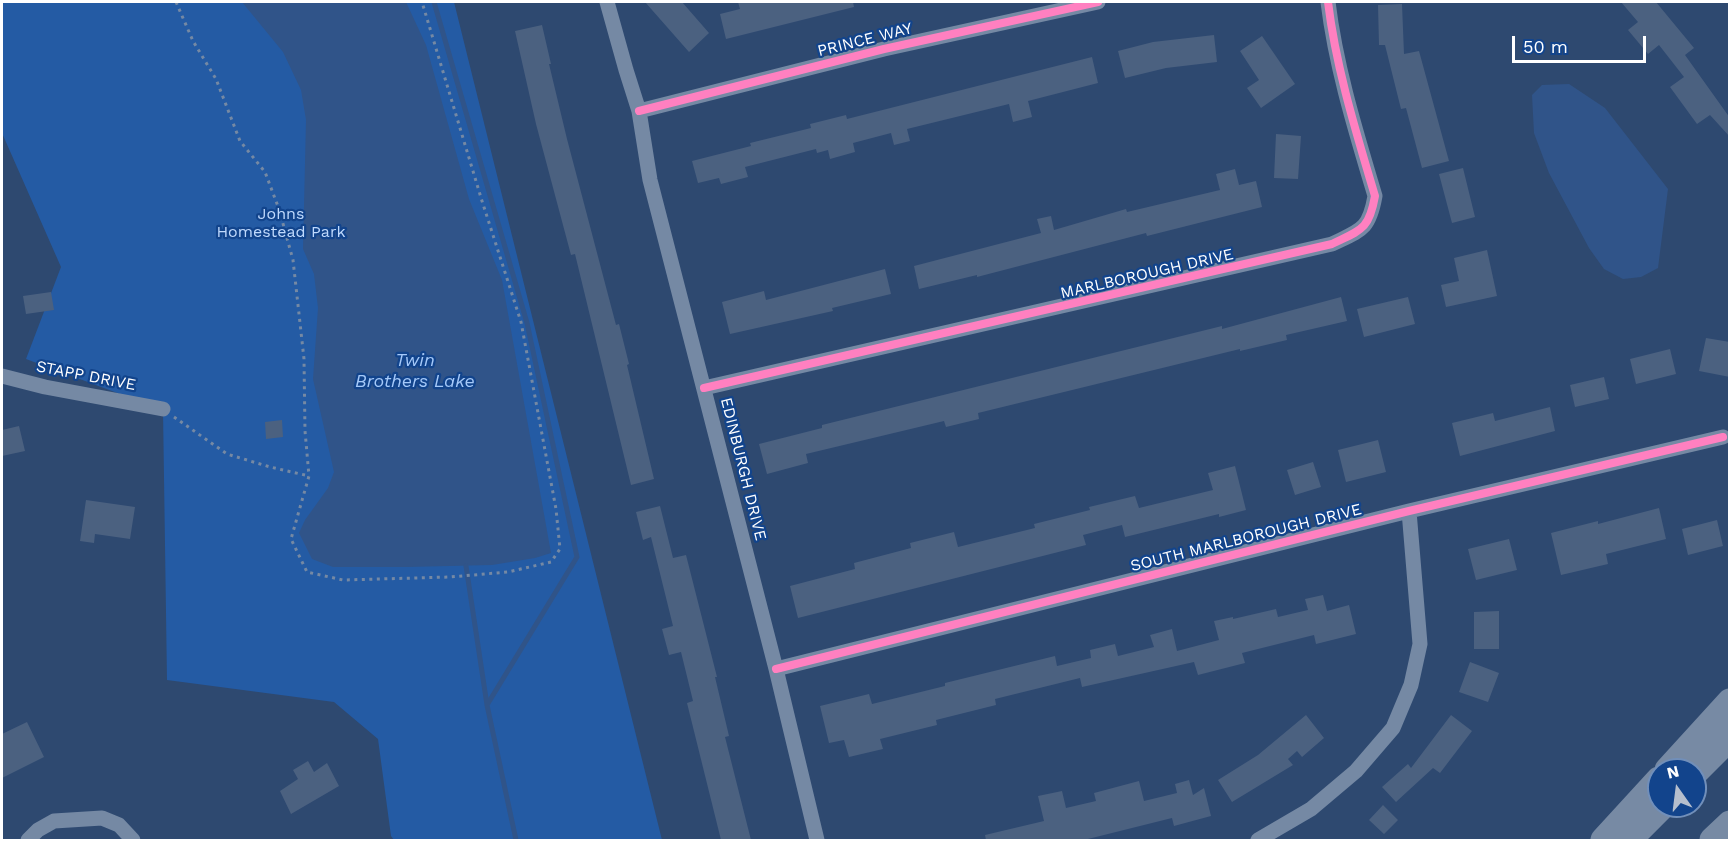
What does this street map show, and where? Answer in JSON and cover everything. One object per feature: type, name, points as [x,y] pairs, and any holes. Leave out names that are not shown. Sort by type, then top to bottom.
[{"type":"highway","points":[[1679,758],[1730,702]]},
{"type":"highway","points":[[1707,760],[1730,737]]},
{"type":"highway","points":[[1604,840],[1647,793]]},
{"type":"highway","points":[[1628,840],[1650,818]]},
{"type":"highway","points":[[1713,840],[1730,824]]},
{"type":"street","name":"EDINBURGH DRIVE","points":[[607,2],[639,111],[650,180],[776,669],[817,840]]},
{"type":"street","name":"PRINCE WAY","points":[[639,111],[884,49],[1098,2]]},
{"type":"street","name":"MARLBOROUGH DRIVE","points":[[704,388],[1332,244],[1362,230],[1372,215],[1375,196],[1343,86],[1328,2]]},
{"type":"street","name":"STAPP DRIVE","points":[[2,376],[45,387],[163,410]]},
{"type":"street","name":"SOUTH MARLBOROUGH DRIVE","points":[[776,669],[1409,511],[1723,437]]},
{"type":"street","points":[[1258,840],[1311,809],[1356,771],[1393,728],[1412,685],[1420,644],[1409,511]]},
{"type":"street","points":[[28,840],[38,830],[54,821],[102,818],[119,825],[133,840]]},
{"type":"path","points":[[176,2],[193,41],[216,79],[240,141],[265,172],[279,209],[295,272],[304,359],[305,431],[309,476],[291,539],[307,572],[343,580],[508,572],[551,562],[561,549],[558,519],[521,322],[422,2]]},
{"type":"path","points":[[163,410],[227,454],[270,468],[309,476]]},
{"type":"green space","name":"Johns Homestead Park","points":[[2,2],[454,2],[662,840],[394,840],[391,836],[378,739],[334,702],[167,680],[163,410],[26,359],[61,267],[2,133]]},
{"type":"water","name":"Twin Brothers Lake","points":[[242,2],[406,2],[426,45],[469,199],[502,280],[551,553],[492,565],[333,567],[312,559],[299,533],[305,520],[328,488],[334,472],[313,379],[318,308],[314,274],[303,249],[306,120],[301,90],[283,52]]},
{"type":"water","points":[[1569,84],[1605,108],[1668,189],[1658,268],[1641,277],[1623,279],[1604,269],[1589,248],[1549,173],[1534,133],[1532,95],[1542,85]]},
{"type":"building","points":[[645,2],[682,2],[709,33],[689,52]]},
{"type":"building","points":[[738,2],[853,2],[854,7],[726,39],[720,14],[740,9]]},
{"type":"building","points":[[1621,2],[1656,2],[1694,48],[1685,55],[1730,118],[1730,137],[1710,115],[1697,124],[1670,87],[1684,77],[1659,45],[1648,54],[1628,30],[1638,22]]},
{"type":"building","points":[[1402,4],[1404,54],[1419,51],[1449,161],[1422,168],[1406,108],[1401,109],[1385,45],[1379,45],[1378,5]]},
{"type":"building","points":[[542,25],[567,139],[616,325],[619,324],[629,364],[627,365],[654,479],[631,485],[575,254],[571,255],[536,124],[515,31]]},
{"type":"building","points":[[1214,35],[1217,62],[1166,68],[1125,78],[1118,51],[1153,42]]},
{"type":"building","points":[[1262,36],[1295,84],[1261,108],[1247,88],[1259,80],[1240,51]]},
{"type":"building","points":[[1092,57],[1098,83],[1028,101],[1032,117],[1013,122],[1009,104],[907,129],[910,141],[894,145],[891,133],[853,143],[855,152],[830,159],[828,150],[817,153],[816,149],[745,167],[748,177],[721,184],[719,178],[698,183],[692,161],[751,146],[750,143],[811,128],[810,124],[846,115],[847,119]]},
{"type":"building","points":[[1276,134],[1301,136],[1298,179],[1274,178]]},
{"type":"building","points":[[1463,168],[1475,217],[1452,223],[1439,174]]},
{"type":"building","points":[[1235,169],[1239,185],[1256,181],[1262,207],[1147,236],[1146,233],[977,277],[977,275],[919,289],[914,266],[1041,233],[1037,219],[1051,216],[1054,230],[1126,209],[1127,212],[1220,190],[1216,174]]},
{"type":"building","points":[[1487,250],[1497,296],[1446,307],[1441,285],[1459,281],[1454,258]]},
{"type":"building","points":[[885,269],[891,294],[832,308],[833,311],[730,334],[722,302],[764,291],[766,300]]},
{"type":"building","points":[[51,292],[54,310],[26,314],[23,296]]},
{"type":"building","points":[[1341,297],[1347,321],[1286,335],[1287,340],[1240,351],[1240,349],[978,413],[979,419],[946,427],[944,421],[806,454],[808,463],[767,474],[759,444],[822,428],[822,425],[1222,326],[1222,329]]},
{"type":"building","points":[[1408,297],[1415,324],[1364,337],[1357,309]]},
{"type":"building","points":[[1706,338],[1730,342],[1730,377],[1699,371]]},
{"type":"building","points":[[1670,349],[1676,374],[1636,384],[1630,359]]},
{"type":"building","points":[[1604,377],[1609,399],[1575,407],[1570,385]]},
{"type":"building","points":[[1550,407],[1555,431],[1460,456],[1452,423],[1493,413],[1495,421]]},
{"type":"building","points":[[282,420],[283,437],[266,439],[265,422]]},
{"type":"building","points":[[19,426],[25,451],[2,456],[2,430]]},
{"type":"building","points":[[1378,440],[1386,472],[1346,482],[1338,450]]},
{"type":"building","points":[[1313,462],[1321,487],[1295,495],[1287,470]]},
{"type":"building","points":[[1235,466],[1246,510],[1219,517],[1219,514],[1125,537],[1122,525],[1083,535],[1086,545],[798,618],[790,586],[855,569],[854,563],[911,548],[910,543],[954,532],[958,547],[1035,528],[1034,524],[1135,496],[1139,508],[1213,490],[1208,473]]},
{"type":"building","points":[[86,500],[135,507],[130,539],[95,534],[94,543],[80,541]]},
{"type":"building","points":[[660,506],[673,558],[686,555],[717,677],[715,677],[729,736],[725,737],[751,840],[721,840],[687,703],[693,701],[681,652],[669,655],[662,629],[673,626],[651,537],[643,540],[636,512]]},
{"type":"building","points":[[1659,508],[1666,539],[1606,554],[1608,564],[1561,575],[1551,533],[1598,521],[1598,524]]},
{"type":"building","points":[[1717,520],[1723,546],[1688,555],[1682,529]]},
{"type":"building","points":[[1509,539],[1517,570],[1476,580],[1468,549]]},
{"type":"building","points":[[1323,595],[1327,611],[1349,605],[1356,634],[1316,644],[1314,635],[1242,653],[1245,663],[1198,675],[1194,662],[1082,687],[1080,678],[995,699],[996,705],[936,720],[937,725],[880,739],[883,749],[849,757],[844,740],[829,743],[820,706],[869,694],[872,704],[1055,656],[1057,666],[1091,658],[1090,650],[1115,644],[1118,656],[1154,647],[1150,635],[1172,629],[1177,651],[1219,640],[1214,621],[1276,609],[1278,617],[1308,610],[1305,599]]},
{"type":"building","points":[[1499,611],[1499,649],[1474,649],[1474,612]]},
{"type":"building","points":[[1470,662],[1499,673],[1488,702],[1459,692]]},
{"type":"building","points":[[1306,715],[1324,738],[1302,757],[1297,751],[1288,759],[1293,765],[1232,802],[1218,780],[1258,755]]},
{"type":"building","points":[[1451,715],[1472,731],[1440,773],[1433,768],[1396,802],[1382,787],[1408,764],[1411,768]]},
{"type":"building","points":[[27,722],[44,757],[2,778],[2,734]]},
{"type":"building","points":[[308,761],[314,772],[327,763],[339,786],[291,814],[280,791],[298,779],[293,770]]},
{"type":"building","points":[[1189,780],[1193,795],[1204,788],[1211,816],[1174,826],[1172,818],[1084,840],[986,840],[985,835],[1044,821],[1038,796],[1062,791],[1066,808],[1096,801],[1094,793],[1139,781],[1144,801],[1177,793],[1175,784]]},
{"type":"building","points":[[1383,805],[1398,820],[1384,834],[1369,820]]},
{"type":"waterway","points":[[434,2],[527,323],[577,557],[487,705]]},
{"type":"waterway","points":[[466,566],[487,705],[516,840]]},
{"type":"cycle path","points":[[639,111],[884,49],[1098,2]]},
{"type":"cycle path","points":[[704,388],[1332,244],[1357,232],[1370,216],[1375,196],[1341,76],[1328,2]]},
{"type":"cycle path","points":[[776,669],[1409,511],[1723,437]]}]
